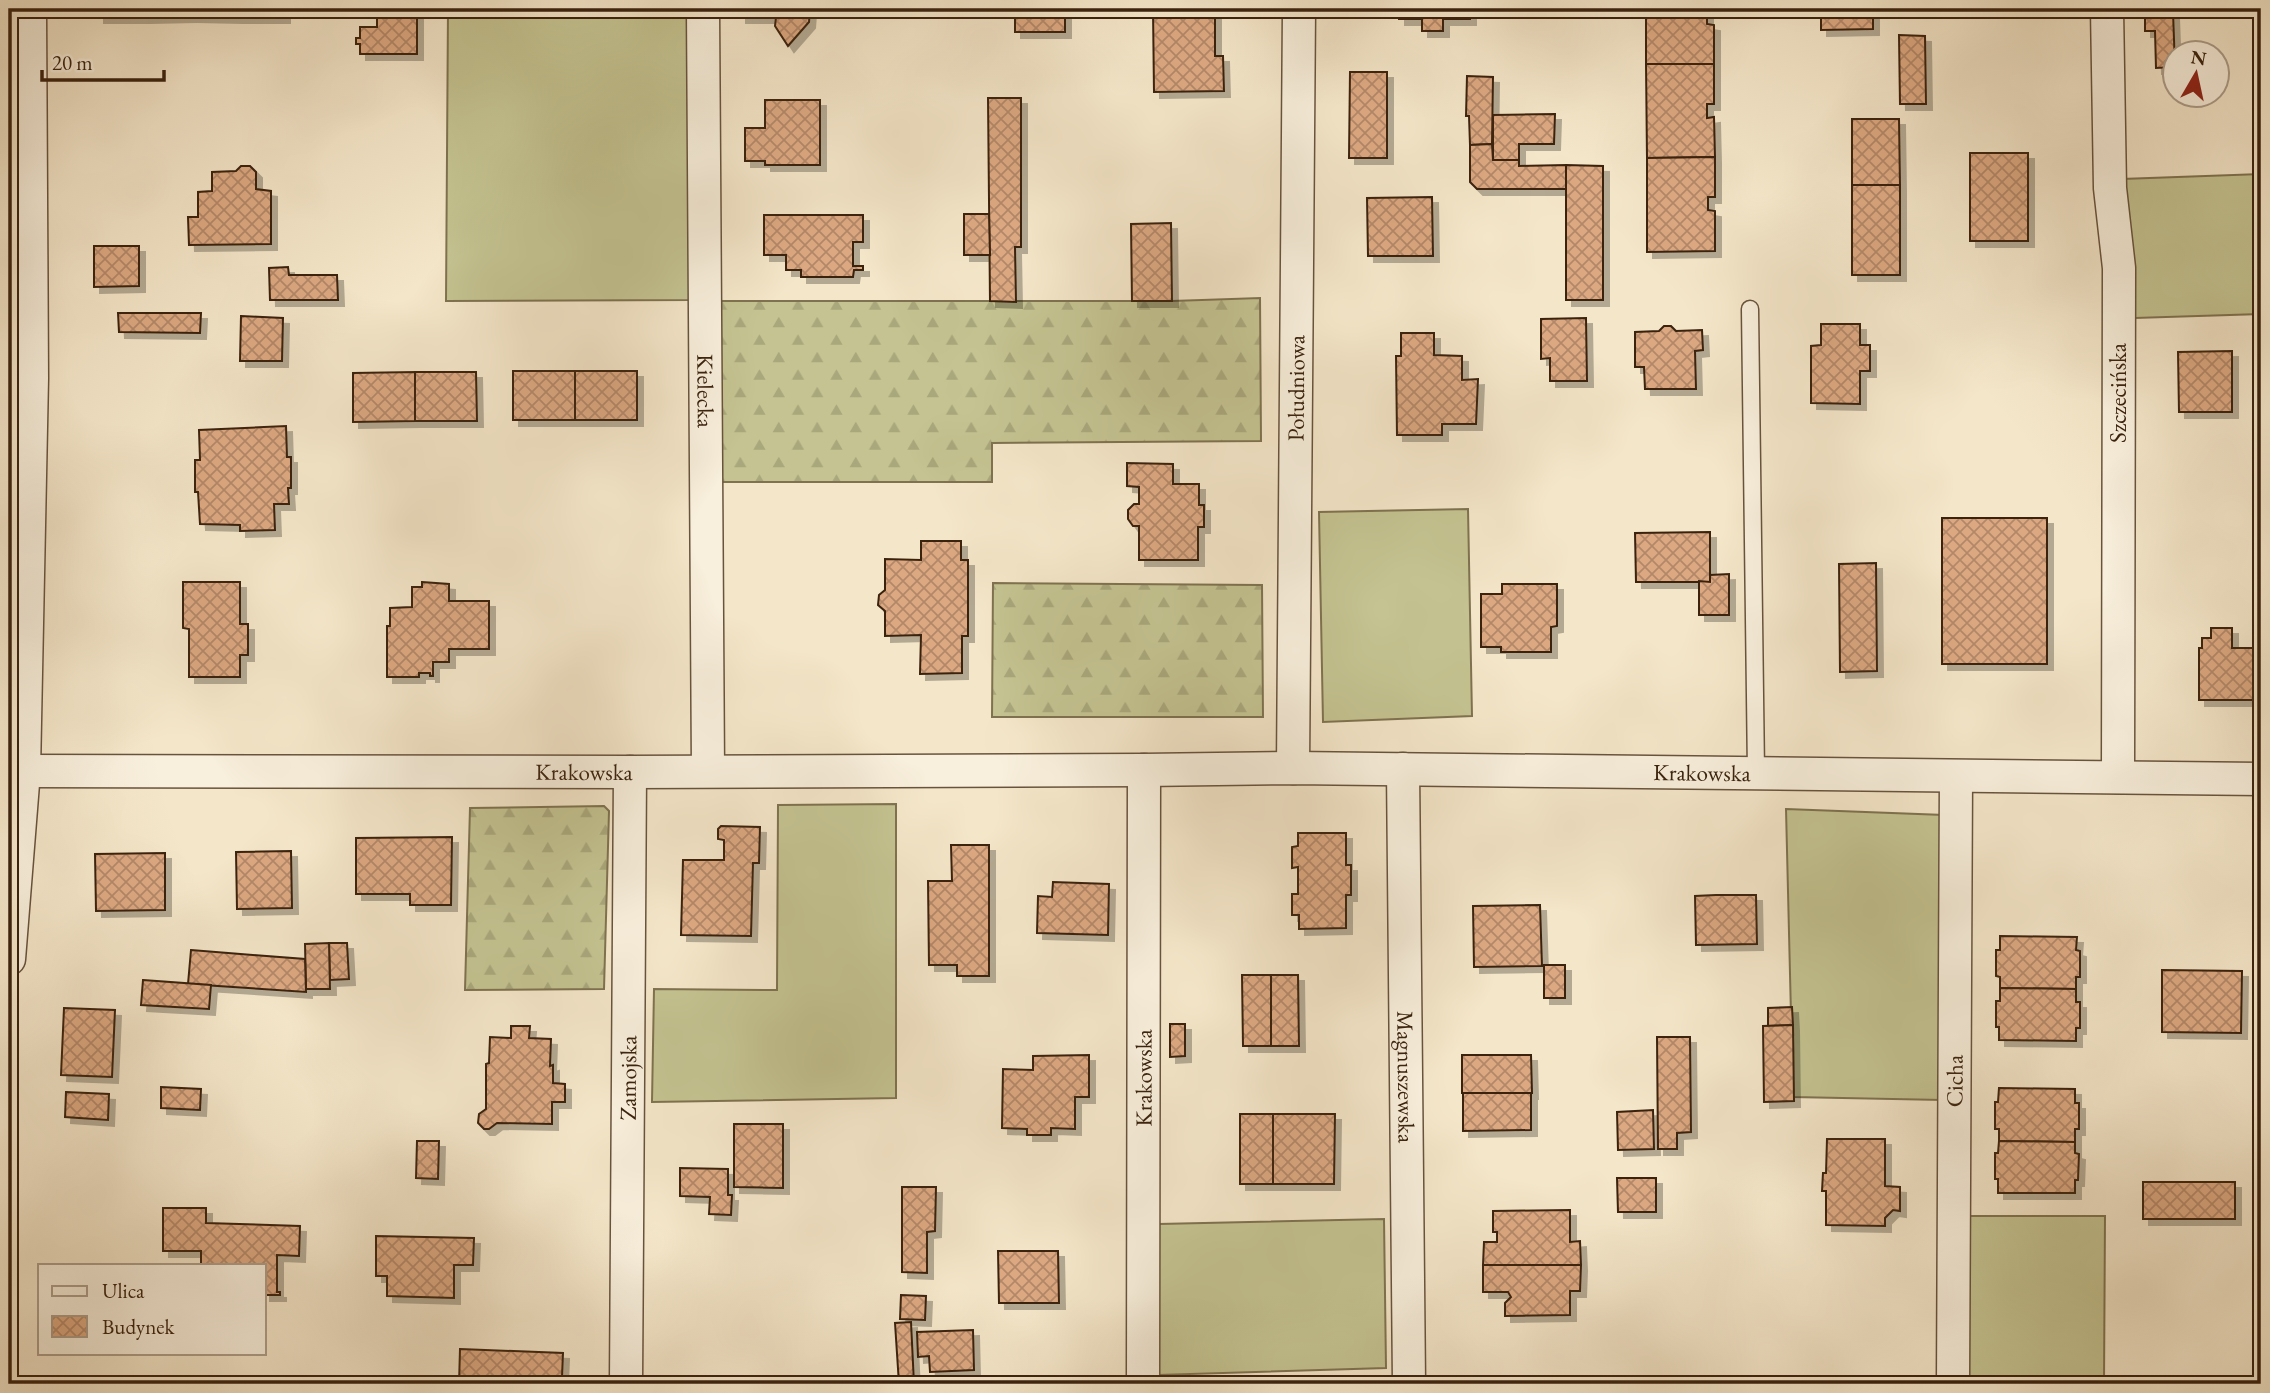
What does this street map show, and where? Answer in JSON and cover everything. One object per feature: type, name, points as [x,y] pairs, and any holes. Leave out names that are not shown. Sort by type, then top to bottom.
[{"type":"street","points":[[9,959],[24,771],[20,381],[30,9]]},
{"type":"street","name":"Kielecka","points":[[703,9],[708,771]]},
{"type":"street","name":"Południowa","points":[[1293,768],[1298,9]]},
{"type":"street","name":"Szczecińska","points":[[2108,9],[2110,188],[2119,268],[2118,777]]},
{"type":"street","name":"Krakowska","points":[[24,771],[630,772],[1293,768],[2261,779]]},
{"type":"street","name":"Magnuszewska","points":[[1403,769],[1409,1384]]},
{"type":"street","name":"Krakowska","points":[[1143,1384],[1144,770]]},
{"type":"street","name":"Zamojska","points":[[626,1384],[630,772]]},
{"type":"street","name":"Cicha","points":[[1953,1384],[1956,777]]},
{"type":"lane","points":[[1750,309],[1756,773]]},
{"type":"green space","points":[[448,9],[692,9],[691,300],[446,301]]},
{"type":"green space","points":[[2261,174],[2261,314],[2135,318],[2122,179]]},
{"type":"green space","points":[[1260,298],[1261,441],[992,443],[992,482],[717,482],[717,301],[1172,301]]},
{"type":"green space","points":[[1468,509],[1472,716],[1323,722],[1319,512]]},
{"type":"green space","points":[[993,583],[1262,585],[1263,717],[992,717]]},
{"type":"green space","points":[[896,804],[896,1098],[652,1102],[654,989],[777,990],[778,805]]},
{"type":"green space","points":[[604,806],[609,811],[604,989],[465,990],[470,808]]},
{"type":"green space","points":[[1786,809],[1944,815],[1942,1100],[1793,1097]]},
{"type":"green space","points":[[1966,1216],[2105,1216],[2104,1384],[1966,1384]]},
{"type":"green space","points":[[1384,1219],[1386,1368],[1158,1375],[1159,1224]]},
{"type":"building","points":[[98,9],[145,9],[145,17],[98,17]]},
{"type":"building","points":[[145,9],[192,9],[191,16],[145,17]]},
{"type":"building","points":[[192,9],[237,9],[237,17],[191,16]]},
{"type":"building","points":[[237,9],[284,9],[284,17],[237,17]]},
{"type":"building","points":[[377,9],[417,9],[417,54],[360,54],[360,44],[356,44],[356,38],[360,38],[360,27],[377,27]]},
{"type":"building","points":[[740,9],[810,9],[809,22],[788,46],[775,26],[776,17],[740,17]]},
{"type":"building","points":[[1015,9],[1065,9],[1065,32],[1015,32]]},
{"type":"building","points":[[1153,9],[1215,9],[1215,56],[1223,56],[1224,91],[1154,92]]},
{"type":"building","points":[[1399,9],[1470,9],[1470,19],[1443,19],[1443,31],[1422,31],[1422,19],[1399,19]]},
{"type":"building","points":[[1646,9],[1714,9],[1707,11],[1707,24],[1714,25],[1714,64],[1646,64]]},
{"type":"building","points":[[1821,9],[1873,9],[1873,29],[1821,30]]},
{"type":"building","points":[[2145,12],[2173,12],[2174,38],[2162,38],[2162,68],[2156,68],[2155,31],[2145,31]]},
{"type":"building","points":[[1899,35],[1925,36],[1926,104],[1900,104]]},
{"type":"building","points":[[1646,64],[1714,64],[1714,104],[1707,104],[1707,118],[1714,117],[1715,157],[1647,158]]},
{"type":"building","points":[[1350,72],[1387,72],[1387,158],[1349,158]]},
{"type":"building","points":[[1467,76],[1493,77],[1492,144],[1470,145],[1469,116],[1466,116]]},
{"type":"building","points":[[988,98],[1021,98],[1021,247],[1015,247],[1016,302],[990,301]]},
{"type":"building","points":[[765,100],[820,100],[820,165],[765,165],[765,161],[745,161],[745,128],[765,128]]},
{"type":"building","points":[[1555,114],[1554,144],[1519,144],[1519,160],[1493,160],[1493,115]]},
{"type":"building","points":[[1852,119],[1899,119],[1900,185],[1852,185]]},
{"type":"building","points":[[1492,144],[1493,160],[1519,160],[1519,166],[1566,165],[1566,189],[1477,189],[1470,182],[1470,145]]},
{"type":"building","points":[[1970,153],[2028,153],[2028,241],[1970,241]]},
{"type":"building","points":[[1715,157],[1715,197],[1708,197],[1708,210],[1715,211],[1715,251],[1647,252],[1647,158]]},
{"type":"building","points":[[1566,165],[1603,166],[1603,300],[1566,300]]},
{"type":"building","points":[[241,166],[250,166],[256,172],[256,189],[271,191],[271,244],[189,245],[188,217],[198,217],[198,192],[212,191],[212,172],[236,171]]},
{"type":"building","points":[[1852,185],[1900,185],[1900,275],[1852,275]]},
{"type":"building","points":[[1432,197],[1433,256],[1368,256],[1367,198]]},
{"type":"building","points":[[964,214],[989,214],[990,255],[964,255]]},
{"type":"building","points":[[764,215],[863,215],[863,242],[853,242],[853,266],[863,266],[863,270],[854,270],[853,277],[801,277],[801,270],[786,270],[786,255],[764,255]]},
{"type":"building","points":[[1171,223],[1172,301],[1132,301],[1131,224]]},
{"type":"building","points":[[94,246],[139,246],[139,286],[94,287]]},
{"type":"building","points":[[288,267],[289,275],[337,275],[338,300],[270,300],[269,268]]},
{"type":"building","points":[[118,313],[201,313],[200,333],[119,332]]},
{"type":"building","points":[[241,316],[283,318],[282,361],[240,361]]},
{"type":"building","points":[[1586,318],[1587,381],[1550,381],[1550,358],[1541,359],[1541,319]]},
{"type":"building","points":[[1821,324],[1860,324],[1860,345],[1870,345],[1870,371],[1860,371],[1860,404],[1811,403],[1811,346],[1821,345]]},
{"type":"building","points":[[1664,326],[1671,326],[1676,331],[1702,330],[1703,350],[1695,351],[1696,389],[1645,389],[1644,367],[1635,367],[1635,332],[1659,331]]},
{"type":"building","points":[[1401,333],[1434,333],[1434,355],[1462,356],[1462,380],[1478,379],[1476,424],[1442,424],[1442,435],[1397,435],[1396,356],[1401,356]]},
{"type":"building","points":[[2232,351],[2232,412],[2179,412],[2178,352]]},
{"type":"building","points":[[513,371],[575,371],[575,420],[513,420]]},
{"type":"building","points":[[575,371],[637,371],[637,420],[575,420]]},
{"type":"building","points":[[415,372],[476,372],[477,421],[415,421]]},
{"type":"building","points":[[415,372],[415,421],[353,422],[353,373]]},
{"type":"building","points":[[286,426],[287,457],[291,457],[291,488],[288,488],[289,504],[274,504],[275,530],[240,531],[240,525],[200,524],[198,492],[195,492],[195,460],[200,460],[199,430]]},
{"type":"building","points":[[1127,463],[1173,464],[1173,484],[1199,484],[1199,505],[1204,505],[1204,527],[1198,527],[1198,560],[1139,560],[1139,526],[1133,526],[1128,519],[1128,510],[1134,504],[1139,504],[1139,487],[1127,486]]},
{"type":"building","points":[[1942,518],[2047,518],[2047,664],[1942,664]]},
{"type":"building","points":[[1710,532],[1710,582],[1636,582],[1635,533]]},
{"type":"building","points":[[921,541],[961,541],[961,560],[968,560],[968,636],[962,636],[962,673],[920,674],[921,635],[885,636],[885,611],[878,605],[879,595],[885,590],[885,559],[921,560]]},
{"type":"building","points":[[1876,563],[1877,671],[1840,672],[1839,564]]},
{"type":"building","points":[[1729,574],[1729,615],[1699,615],[1699,581],[1710,582],[1710,575]]},
{"type":"building","points":[[183,582],[240,582],[240,624],[248,624],[248,655],[240,655],[240,677],[189,677],[189,629],[183,628]]},
{"type":"building","points":[[422,582],[449,584],[449,601],[489,601],[489,649],[449,649],[449,662],[433,662],[433,676],[430,676],[430,673],[419,673],[419,677],[387,677],[387,626],[390,626],[390,608],[412,607],[412,587],[422,587]]},
{"type":"building","points":[[1502,584],[1557,584],[1557,626],[1551,627],[1551,652],[1501,652],[1501,647],[1481,647],[1481,594],[1502,594]]},
{"type":"building","points":[[2211,628],[2232,628],[2232,648],[2261,650],[2261,693],[2258,693],[2258,700],[2199,700],[2199,648],[2202,648],[2202,638],[2211,638]]},
{"type":"building","points":[[721,826],[760,827],[759,863],[753,863],[751,936],[681,935],[683,860],[724,860],[724,840],[718,839],[718,829]]},
{"type":"building","points":[[1298,833],[1346,833],[1346,865],[1351,865],[1351,895],[1346,895],[1346,928],[1299,929],[1299,915],[1292,915],[1292,894],[1298,894],[1298,867],[1292,868],[1292,847],[1298,846]]},
{"type":"building","points":[[452,837],[451,905],[410,905],[410,894],[356,894],[356,838]]},
{"type":"building","points":[[951,845],[989,845],[989,976],[957,976],[957,965],[929,965],[928,881],[952,881]]},
{"type":"building","points":[[291,851],[292,908],[237,909],[236,852]]},
{"type":"building","points":[[165,853],[165,910],[96,911],[95,854]]},
{"type":"building","points":[[1053,882],[1109,884],[1108,935],[1037,933],[1038,896],[1052,897]]},
{"type":"building","points":[[1756,895],[1757,944],[1696,945],[1695,896]]},
{"type":"building","points":[[1540,905],[1542,966],[1474,967],[1473,906]]},
{"type":"building","points":[[2000,936],[2077,937],[2080,977],[2076,977],[2076,989],[2000,988],[2000,977],[1996,976],[1996,950],[2000,950]]},
{"type":"building","points":[[329,943],[347,943],[349,979],[330,980]]},
{"type":"building","points":[[329,943],[330,989],[306,989],[305,944]]},
{"type":"building","points":[[191,950],[305,959],[306,992],[188,984]]},
{"type":"building","points":[[1544,965],[1565,965],[1565,998],[1544,998]]},
{"type":"building","points":[[2162,970],[2242,971],[2241,1033],[2162,1032]]},
{"type":"building","points":[[1242,975],[1271,975],[1271,1046],[1243,1046]]},
{"type":"building","points":[[1271,975],[1298,975],[1299,1046],[1271,1046]]},
{"type":"building","points":[[143,980],[211,985],[209,1009],[141,1005]]},
{"type":"building","points":[[2000,988],[2076,989],[2076,1002],[2080,1002],[2080,1028],[2076,1028],[2076,1041],[1999,1040],[1996,1001],[2000,1001]]},
{"type":"building","points":[[1792,1007],[1793,1025],[1768,1026],[1768,1008]]},
{"type":"building","points":[[64,1008],[115,1010],[112,1077],[61,1075]]},
{"type":"building","points":[[1170,1024],[1185,1024],[1185,1056],[1170,1057]]},
{"type":"building","points":[[1793,1025],[1794,1101],[1764,1102],[1763,1026]]},
{"type":"building","points":[[511,1026],[530,1026],[529,1038],[551,1039],[550,1066],[553,1065],[553,1083],[565,1084],[565,1102],[552,1102],[552,1124],[497,1123],[484,1129],[478,1123],[479,1114],[486,1109],[486,1064],[489,1063],[490,1037],[511,1038]]},
{"type":"building","points":[[1657,1037],[1690,1037],[1691,1132],[1677,1133],[1677,1149],[1658,1149]]},
{"type":"building","points":[[1089,1055],[1089,1097],[1075,1097],[1075,1129],[1051,1128],[1051,1135],[1027,1135],[1027,1129],[1002,1128],[1003,1069],[1033,1070],[1033,1056]]},
{"type":"building","points":[[1462,1055],[1531,1055],[1532,1093],[1462,1093]]},
{"type":"building","points":[[161,1087],[201,1089],[200,1110],[161,1108]]},
{"type":"building","points":[[1999,1088],[2075,1089],[2075,1103],[2079,1103],[2079,1129],[2075,1129],[2075,1142],[1999,1141],[1999,1129],[1995,1129],[1995,1102],[1998,1102]]},
{"type":"building","points":[[66,1092],[109,1094],[108,1120],[65,1117]]},
{"type":"building","points":[[1463,1093],[1531,1093],[1531,1130],[1463,1131]]},
{"type":"building","points":[[1653,1110],[1654,1149],[1618,1150],[1617,1112]]},
{"type":"building","points":[[1240,1114],[1273,1114],[1273,1184],[1240,1184]]},
{"type":"building","points":[[1273,1114],[1335,1114],[1334,1184],[1273,1184]]},
{"type":"building","points":[[734,1124],[783,1124],[783,1188],[734,1187]]},
{"type":"building","points":[[1827,1139],[1885,1139],[1885,1186],[1900,1187],[1900,1211],[1893,1210],[1885,1218],[1885,1226],[1826,1225],[1826,1191],[1822,1191],[1823,1173],[1826,1173]]},
{"type":"building","points":[[417,1141],[439,1141],[438,1179],[416,1178]]},
{"type":"building","points":[[1999,1141],[2075,1142],[2075,1153],[2079,1154],[2075,1193],[1998,1193],[1995,1153],[1998,1153]]},
{"type":"building","points":[[680,1168],[728,1169],[728,1195],[732,1195],[731,1215],[709,1214],[710,1197],[680,1196]]},
{"type":"building","points":[[1617,1178],[1656,1178],[1656,1212],[1618,1212]]},
{"type":"building","points":[[2143,1182],[2235,1182],[2235,1219],[2143,1219]]},
{"type":"building","points":[[902,1187],[936,1187],[935,1231],[927,1232],[927,1273],[902,1272]]},
{"type":"building","points":[[163,1208],[206,1208],[206,1223],[300,1226],[299,1256],[277,1255],[277,1292],[280,1292],[280,1295],[266,1295],[266,1264],[201,1264],[201,1251],[163,1251]]},
{"type":"building","points":[[1570,1210],[1570,1242],[1580,1241],[1581,1265],[1483,1265],[1484,1242],[1497,1242],[1497,1232],[1493,1232],[1493,1211]]},
{"type":"building","points":[[376,1236],[474,1238],[473,1265],[454,1265],[454,1298],[387,1296],[387,1276],[376,1276]]},
{"type":"building","points":[[998,1251],[1058,1251],[1059,1303],[999,1303]]},
{"type":"building","points":[[1483,1265],[1581,1265],[1580,1291],[1570,1291],[1570,1315],[1505,1316],[1505,1303],[1511,1297],[1508,1292],[1483,1292]]},
{"type":"building","points":[[901,1295],[926,1296],[925,1320],[900,1319]]},
{"type":"building","points":[[911,1322],[914,1384],[899,1384],[895,1323]]},
{"type":"building","points":[[973,1330],[974,1370],[930,1372],[929,1356],[918,1357],[917,1332]]},
{"type":"building","points":[[460,1349],[563,1353],[562,1377],[534,1376],[534,1384],[459,1384]]},
{"type":"building","points":[[1506,1376],[1581,1376],[1581,1382],[1600,1384],[1468,1384],[1507,1383]]}]
